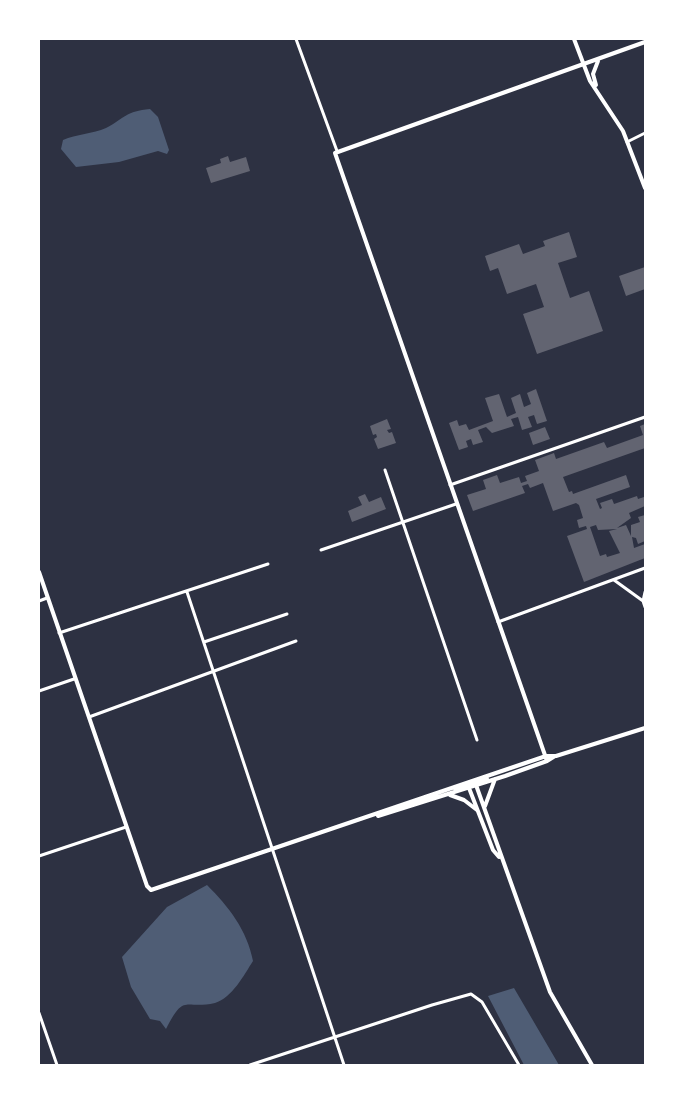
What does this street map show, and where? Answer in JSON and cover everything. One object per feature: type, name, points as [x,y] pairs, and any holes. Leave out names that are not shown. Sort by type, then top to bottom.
[{"type":"street","points":[[296,39],[337,151],[335,156],[456,504],[548,762]]},
{"type":"street","points":[[574,39],[582,65],[627,142],[645,188]]},
{"type":"street","points":[[337,151],[645,42]]},
{"type":"street","points":[[596,86],[593,74],[599,60]]},
{"type":"street","points":[[627,142],[645,134]]},
{"type":"street","points":[[450,485],[645,417]]},
{"type":"street","points":[[386,470],[477,740]]},
{"type":"street","points":[[321,550],[456,504]]},
{"type":"street","points":[[59,633],[268,564]]},
{"type":"street","points":[[498,622],[645,568]]},
{"type":"street","points":[[39,572],[149,890],[157,890],[546,756],[556,756],[645,728]]},
{"type":"street","points":[[614,580],[643,601]]},
{"type":"street","points":[[187,592],[344,1065]]},
{"type":"street","points":[[645,592],[643,601],[645,607]]},
{"type":"street","points":[[39,601],[47,598]]},
{"type":"street","points":[[204,642],[287,614]]},
{"type":"street","points":[[88,717],[296,641]]},
{"type":"street","points":[[39,691],[74,678]]},
{"type":"street","points":[[361,820],[402,810],[548,762],[556,756]]},
{"type":"street","points":[[421,798],[472,786],[512,768]]},
{"type":"street","points":[[485,808],[486,797],[496,779]]},
{"type":"street","points":[[472,786],[485,808],[500,848],[500,858],[550,992],[592,1065]]},
{"type":"street","points":[[472,786],[478,811],[493,850],[500,858]]},
{"type":"street","points":[[449,794],[464,800],[478,811]]},
{"type":"street","points":[[39,856],[126,827]]},
{"type":"street","points":[[250,1065],[471,994],[478,997],[519,1065]]},
{"type":"street","points":[[39,1013],[57,1065]]},
{"type":"water","points":[[150,109],[158,117],[169,150],[167,154],[158,151],[119,162],[76,167],[61,149],[63,140],[101,130],[131,113]]},
{"type":"water","points":[[207,885],[223,902],[242,929],[253,961],[227,996],[215,1003],[182,1006],[177,1010],[166,1029],[160,1021],[150,1019],[131,987],[122,957],[167,907]]},
{"type":"water","points":[[514,988],[559,1065],[524,1065],[488,996]]},
{"type":"building","points":[[228,156],[230,162],[246,157],[250,171],[211,183],[206,168],[221,163],[220,159]]},
{"type":"building","points":[[569,232],[577,257],[558,263],[570,298],[589,291],[603,331],[537,354],[523,314],[544,307],[536,284],[507,294],[498,268],[490,271],[485,256],[519,244],[523,254],[545,246],[543,241]]},
{"type":"building","points":[[645,267],[645,289],[626,296],[619,276]]},
{"type":"building","points":[[536,389],[547,421],[537,424],[534,415],[528,417],[532,427],[522,430],[518,417],[511,419],[514,426],[492,433],[486,427],[478,430],[483,442],[473,445],[471,439],[466,441],[468,447],[459,450],[449,423],[457,420],[459,426],[466,424],[469,430],[493,421],[485,398],[499,394],[507,417],[516,413],[511,398],[520,394],[524,407],[531,404],[527,393]]},
{"type":"building","points":[[387,419],[391,429],[387,430],[389,433],[392,432],[396,443],[378,449],[374,439],[377,437],[376,434],[373,435],[370,426]]},
{"type":"building","points":[[645,424],[645,448],[563,477],[569,492],[572,491],[573,494],[626,475],[630,487],[596,499],[600,509],[602,508],[600,503],[612,499],[614,504],[637,496],[638,499],[644,497],[645,506],[629,513],[631,518],[617,528],[626,525],[631,536],[631,525],[640,522],[638,517],[645,515],[645,541],[638,544],[636,538],[632,537],[634,548],[645,544],[645,558],[584,582],[567,536],[587,529],[586,526],[579,528],[577,520],[583,518],[579,505],[576,503],[553,511],[543,483],[530,488],[528,484],[522,486],[525,493],[473,511],[467,495],[486,489],[483,480],[497,475],[500,483],[519,477],[521,483],[527,481],[525,476],[539,471],[535,460],[554,453],[556,459],[604,442],[607,448],[643,435],[640,426]],"holes":[[[596,525],[598,530],[617,529],[609,531],[620,553],[607,557],[606,554],[600,556],[590,527]]]},
{"type":"building","points":[[545,427],[550,439],[533,445],[529,433]]},
{"type":"building","points":[[365,494],[369,502],[381,497],[386,509],[352,522],[348,511],[362,505],[358,497]]}]
